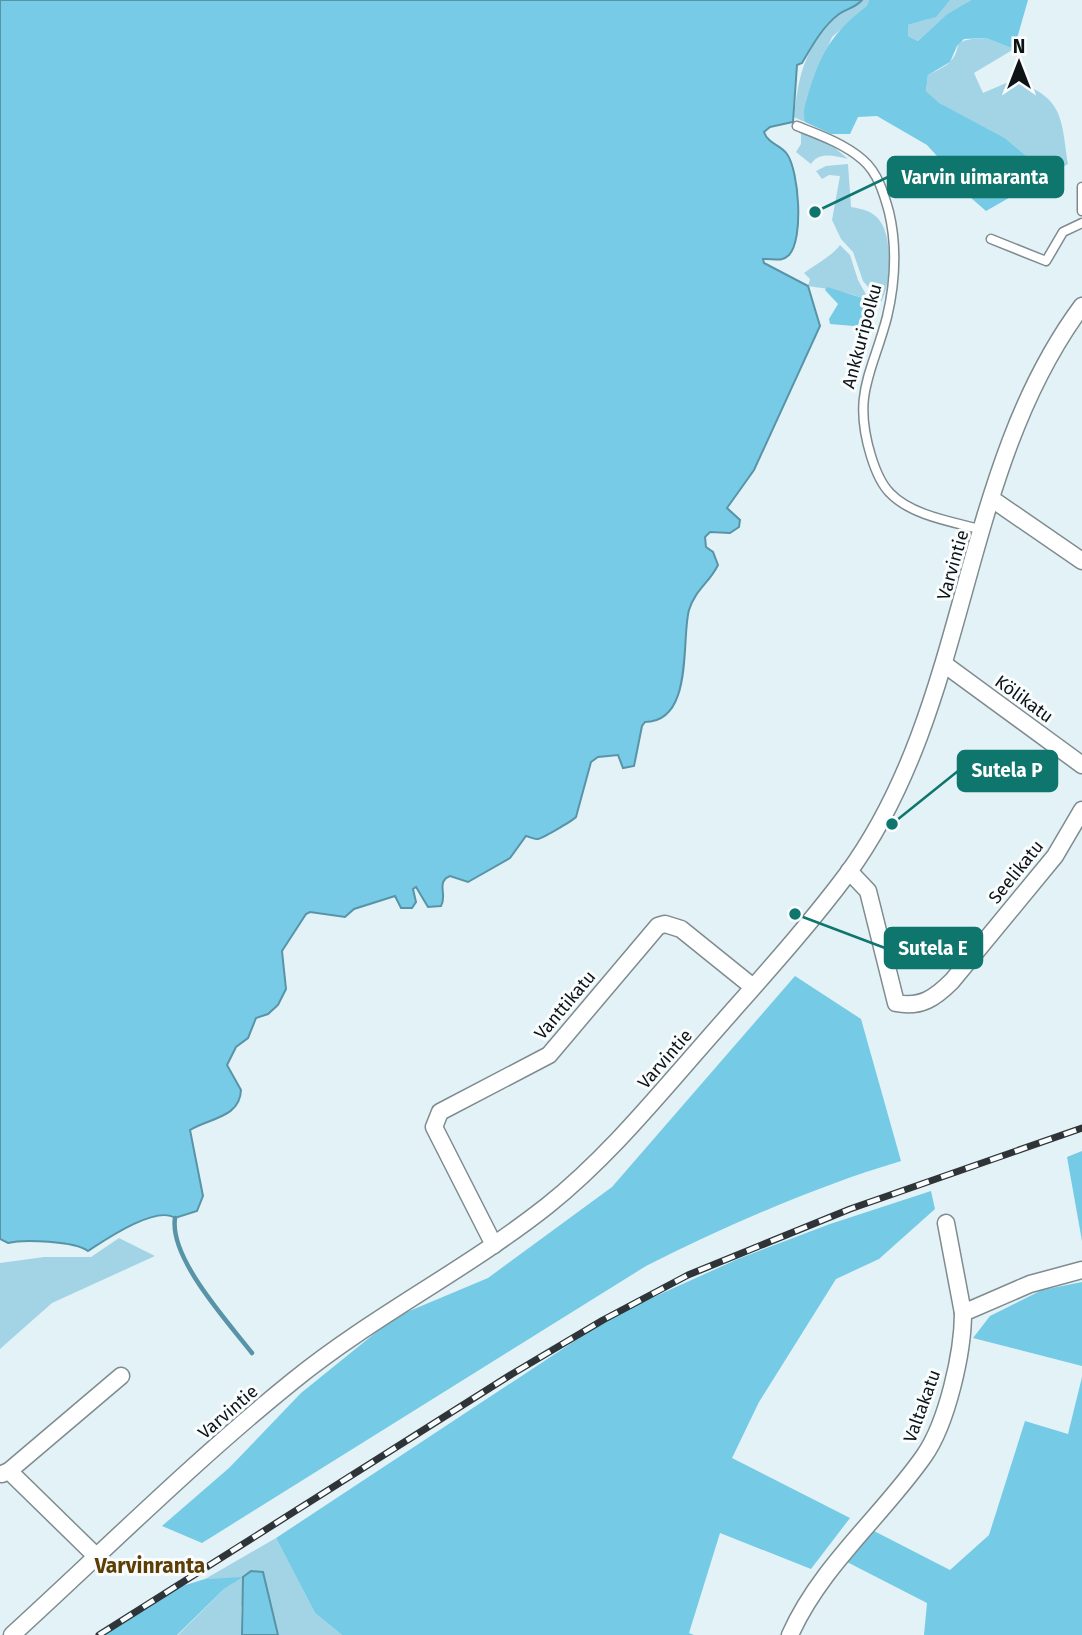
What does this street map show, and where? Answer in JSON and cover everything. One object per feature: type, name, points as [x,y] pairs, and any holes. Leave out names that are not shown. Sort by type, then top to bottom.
[{"type":"street","name":"Varvintie","points":[[12,1635],[301,1375],[374,1320],[494,1245],[561,1195],[610,1151],[753,987],[849,871],[900,781],[944,664],[992,499],[1031,390],[1063,332],[1082,306]]},
{"type":"street","points":[[992,499],[1082,561]]},
{"type":"street","name":"Kölikatu","points":[[944,664],[1082,765]]},
{"type":"street","name":"Seelikatu","points":[[849,871],[868,891],[896,1003],[911,1006],[934,999],[952,981],[1055,856],[1082,810]]},
{"type":"street","name":"Vanttikatu","points":[[494,1245],[434,1127],[440,1112],[549,1055],[658,926],[666,924],[681,929],[753,987]]},
{"type":"street","name":"Valtakatu","points":[[790,1635],[817,1590],[926,1454],[953,1388],[963,1313],[946,1223]]},
{"type":"street","points":[[963,1313],[1030,1284],[1082,1270]]},
{"type":"street","points":[[97,1557],[3,1469],[121,1376]]},
{"type":"lane","name":"Ankkuripolku","points":[[797,125],[843,146],[863,160],[876,176],[890,218],[893,286],[887,318],[868,370],[862,399],[864,431],[875,470],[890,494],[912,508],[983,530]]},
{"type":"lane","points":[[1082,187],[1082,211]]},
{"type":"lane","points":[[991,239],[1046,261],[1063,232],[1082,223]]},
{"type":"shaded area","points":[[0,0],[862,0],[828,24],[802,63],[797,65],[793,122],[770,127],[764,132],[768,139],[787,154],[791,163],[797,189],[798,220],[794,247],[789,255],[780,260],[763,259],[764,263],[808,286],[820,326],[754,470],[727,508],[740,520],[739,527],[730,533],[710,532],[705,537],[706,547],[713,552],[718,565],[689,610],[682,677],[671,709],[661,718],[645,722],[642,726],[634,766],[623,768],[618,755],[598,757],[591,762],[576,817],[539,839],[526,836],[510,858],[468,882],[450,876],[446,878],[441,906],[428,907],[416,887],[413,889],[416,902],[412,908],[401,908],[395,896],[354,909],[345,917],[310,912],[306,914],[282,951],[286,989],[278,1005],[268,1014],[256,1018],[248,1038],[236,1047],[227,1065],[241,1090],[239,1099],[229,1112],[190,1130],[203,1196],[197,1211],[175,1218],[167,1215],[144,1220],[88,1251],[61,1243],[8,1243],[0,1239]]},
{"type":"shaded area","points":[[862,0],[869,0],[868,6],[832,37],[806,100],[805,122],[794,117],[801,75],[816,41],[835,18]]},
{"type":"shaded area","points":[[869,0],[950,0],[936,17],[908,25],[908,36],[918,41],[947,14],[971,0],[1028,0],[1014,49],[986,38],[964,39],[957,46],[950,62],[928,75],[926,91],[939,103],[1005,138],[1049,175],[986,211],[947,177],[937,156],[927,145],[877,116],[858,117],[850,134],[831,134],[805,122],[807,99],[826,50],[839,32],[867,6]]},
{"type":"shaded area","points":[[950,0],[971,0],[947,14],[918,41],[908,36],[908,25],[929,19]]},
{"type":"shaded area","points":[[986,38],[1014,49],[974,73],[983,93],[1013,80],[1042,94],[1057,111],[1064,134],[1068,164],[1049,175],[1005,138],[938,103],[926,91],[928,75],[948,64],[958,45],[973,39]]},
{"type":"shaded area","points":[[801,133],[829,143],[848,159],[823,156],[811,164],[796,152],[801,144]]},
{"type":"shaded area","points":[[848,164],[851,207],[874,215],[880,221],[887,239],[889,274],[881,302],[863,281],[853,252],[841,239],[832,220],[840,176],[829,175],[822,179],[816,171],[826,166]]},
{"type":"shaded area","points":[[840,245],[850,255],[858,280],[869,300],[808,286],[810,279],[804,273]]},
{"type":"shaded area","points":[[827,287],[869,300],[873,314],[866,327],[830,324],[829,319],[838,304],[825,290]]},
{"type":"shaded area","points":[[795,976],[861,1019],[901,1161],[772,1208],[646,1266],[202,1543],[162,1526],[229,1468],[301,1393],[395,1317],[488,1278],[612,1187]]},
{"type":"shaded area","points":[[1082,1151],[1082,1241],[1067,1157]]},
{"type":"shaded area","points":[[931,1191],[935,1209],[879,1259],[836,1279],[759,1402],[732,1458],[850,1518],[811,1569],[720,1533],[689,1633],[694,1635],[342,1635],[315,1613],[276,1538],[614,1315],[738,1259],[830,1224]]},
{"type":"shaded area","points":[[119,1238],[155,1256],[52,1303],[0,1349],[0,1263],[44,1257],[91,1257]]},
{"type":"shaded area","points":[[1082,1282],[1082,1366],[973,1338],[990,1316],[1042,1290]]},
{"type":"shaded area","points":[[1082,1377],[1082,1635],[924,1635],[927,1603],[847,1562],[874,1531],[950,1570],[989,1535],[1025,1421],[1068,1434]]},
{"type":"shaded area","points":[[276,1538],[315,1613],[342,1635],[278,1635],[263,1573],[241,1607],[242,1635],[178,1635],[224,1589],[241,1578],[205,1579]]},
{"type":"shaded area","points":[[251,1571],[263,1572],[278,1635],[242,1635],[243,1577]]},
{"type":"shaded area","points":[[243,1577],[224,1589],[177,1635],[104,1635],[179,1587],[205,1579]]},
{"type":"waterway","points":[[175,1218],[181,1252],[190,1270],[252,1353]]},
{"type":"railway","points":[[99,1635],[512,1374],[603,1320],[688,1275],[850,1209],[1082,1128]]},
{"type":"place","name":"Varvin uimaranta","points":[[815,212]]},
{"type":"place","name":"Sutela P","points":[[892,824]]},
{"type":"place","name":"Sutela E","points":[[795,914]]},
{"type":"district","name":"Varvinranta","points":[[150,1566]]}]
